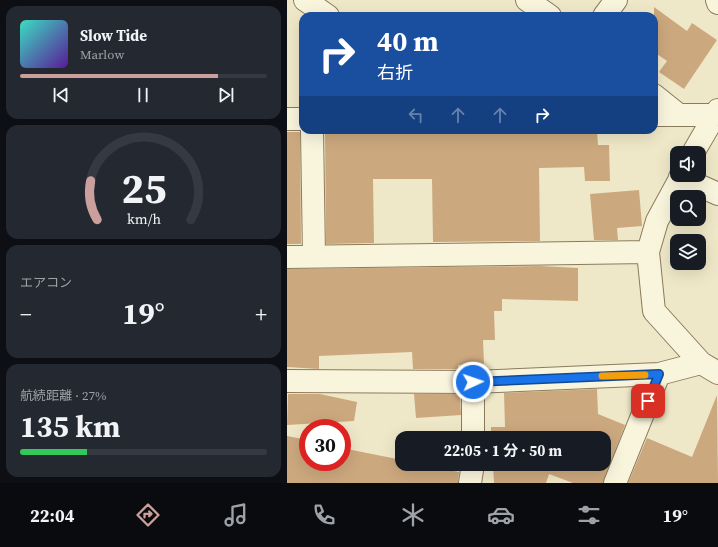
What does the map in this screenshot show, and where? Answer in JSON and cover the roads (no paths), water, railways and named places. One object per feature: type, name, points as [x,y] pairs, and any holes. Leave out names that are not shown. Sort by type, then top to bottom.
[{"type":"street","points":[[305,0],[322,12]]},
{"type":"street","points":[[527,0],[544,12]]},
{"type":"street","points":[[608,12],[616,0]]},
{"type":"street","points":[[658,98],[679,115]]},
{"type":"street","points":[[658,115],[716,112]]},
{"type":"street","points":[[697,146],[716,112]]},
{"type":"street","points":[[287,119],[299,119]]},
{"type":"street","points":[[312,134],[314,256]]},
{"type":"street","points":[[678,182],[657,221],[648,252],[654,311],[709,368]]},
{"type":"street","points":[[693,182],[718,194]]},
{"type":"street","points":[[287,257],[648,252]]},
{"type":"street","points":[[287,381],[473,382],[659,374],[709,368]]},
{"type":"street","points":[[615,483],[659,374]]},
{"type":"street","points":[[473,382],[473,431]]},
{"type":"street","points":[[470,483],[472,471]]}]
